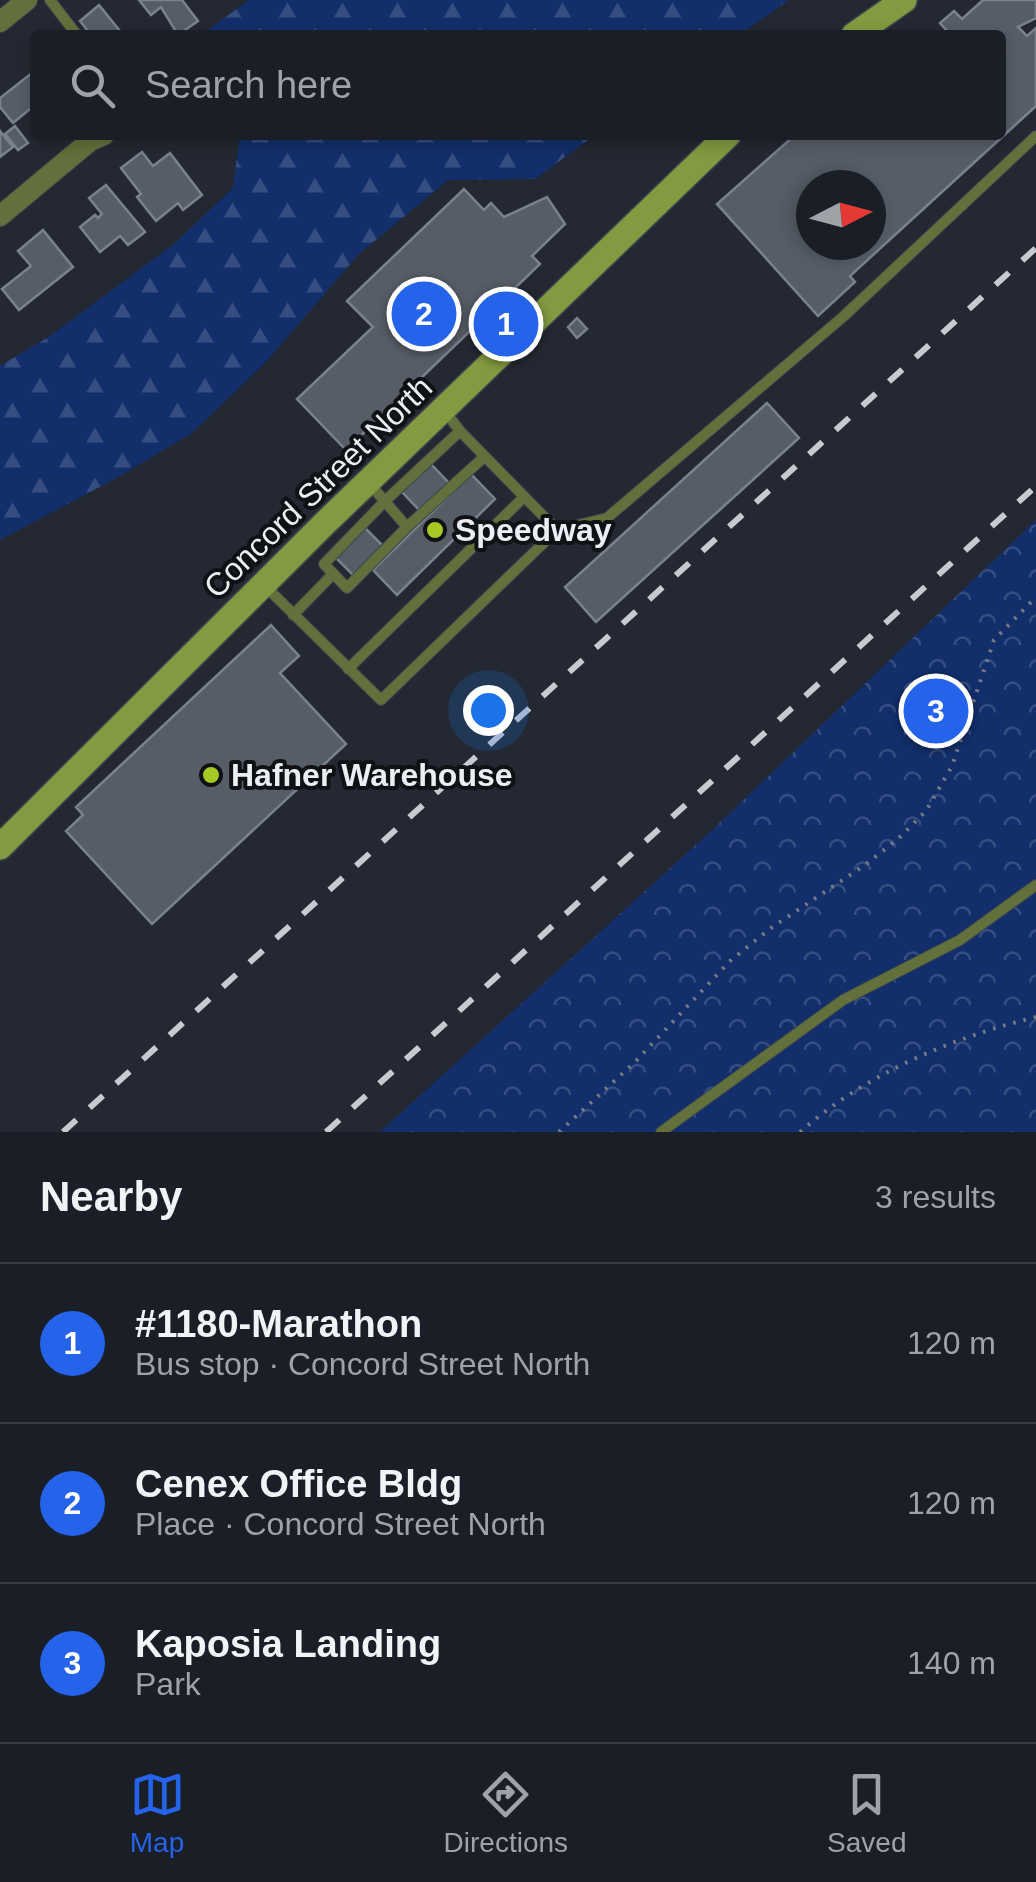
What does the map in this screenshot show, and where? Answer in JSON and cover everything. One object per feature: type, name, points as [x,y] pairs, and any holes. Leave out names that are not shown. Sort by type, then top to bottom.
[{"type":"main road","points":[[861,30],[904,0]]},
{"type":"main road","name":"Concord Street North","points":[[0,846],[263,585],[376,492],[444,410],[723,140]]},
{"type":"street","points":[[0,22],[28,0]]},
{"type":"street","points":[[0,216],[92,140]]},
{"type":"lane","points":[[50,0],[73,30]]},
{"type":"lane","points":[[263,585],[382,700],[557,530],[606,518],[844,316],[1036,136]]},
{"type":"lane","points":[[444,410],[557,530]]},
{"type":"lane","points":[[460,431],[376,492],[324,564],[333,574],[347,588],[484,456]]},
{"type":"lane","points":[[376,492],[407,527]]},
{"type":"lane","points":[[348,669],[524,496]]},
{"type":"lane","points":[[293,615],[333,574]]},
{"type":"lane","points":[[661,1132],[843,1000],[960,940],[1036,886]]},
{"type":"path","points":[[559,1132],[635,1062],[730,961],[865,865],[926,811],[952,766],[994,640],[1036,598]]},
{"type":"path","points":[[800,1132],[850,1094],[891,1070],[983,1032],[1036,1018]]},
{"type":"green space","points":[[249,0],[789,0],[746,30],[208,30]]},
{"type":"green space","points":[[239,140],[588,140],[535,179],[448,180],[358,255],[264,364],[192,433],[0,540],[0,366],[50,336],[174,244],[233,188]]},
{"type":"green space","points":[[1036,520],[1036,1132],[380,1132],[709,833]]},
{"type":"building","points":[[139,0],[182,0],[198,21],[185,30],[175,30],[161,7],[151,15]]},
{"type":"building","points":[[983,0],[1036,0],[1036,18],[1018,27],[1027,36],[1036,28],[1036,106],[1006,133],[1006,30],[946,30],[940,23],[954,11],[962,19]]},
{"type":"building","points":[[99,5],[119,30],[87,30],[80,21]]},
{"type":"building","points":[[30,75],[30,109],[13,123],[0,107],[0,98]]},
{"type":"building","points":[[15,126],[28,143],[18,150],[5,134]]},
{"type":"building","points":[[0,131],[13,147],[0,157]]},
{"type":"building","points":[[789,140],[999,140],[886,243],[886,170],[796,170],[796,260],[868,260],[850,276],[855,282],[818,316],[717,204]]},
{"type":"building","points":[[142,152],[153,166],[170,153],[202,195],[183,210],[178,203],[156,221],[121,168]]},
{"type":"building","points":[[106,185],[145,232],[128,245],[120,236],[100,252],[80,227],[102,214],[89,198]]},
{"type":"building","points":[[464,189],[484,210],[491,203],[504,217],[547,197],[565,224],[532,256],[540,264],[346,450],[297,399],[373,327],[347,301]]},
{"type":"building","points":[[43,230],[73,267],[19,310],[2,289],[31,266],[18,251]]},
{"type":"building","points":[[577,318],[587,329],[577,338],[568,327]]},
{"type":"building","points":[[767,403],[799,438],[596,622],[565,587]]},
{"type":"building","points":[[430,463],[449,483],[420,511],[401,491]]},
{"type":"building","points":[[471,474],[495,499],[397,595],[373,570]]},
{"type":"building","points":[[364,527],[384,547],[354,576],[334,556]]},
{"type":"building","name":"Hafner Warehouse","points":[[271,625],[299,656],[280,673],[346,744],[152,924],[66,831],[83,815],[76,807]]},
{"type":"railway","points":[[63,1132],[1036,248]]},
{"type":"railway","points":[[326,1132],[1036,486]]},
{"type":"place","name":"Cenex Office Bldg","points":[[424,314]]},
{"type":"place","name":"#1180-Marathon","points":[[506,324]]},
{"type":"place","name":"Speedway","points":[[435,530]]},
{"type":"place","name":"Kaposia Landing","points":[[936,711]]},
{"type":"place","name":"Hafner Warehouse","points":[[211,775]]}]
